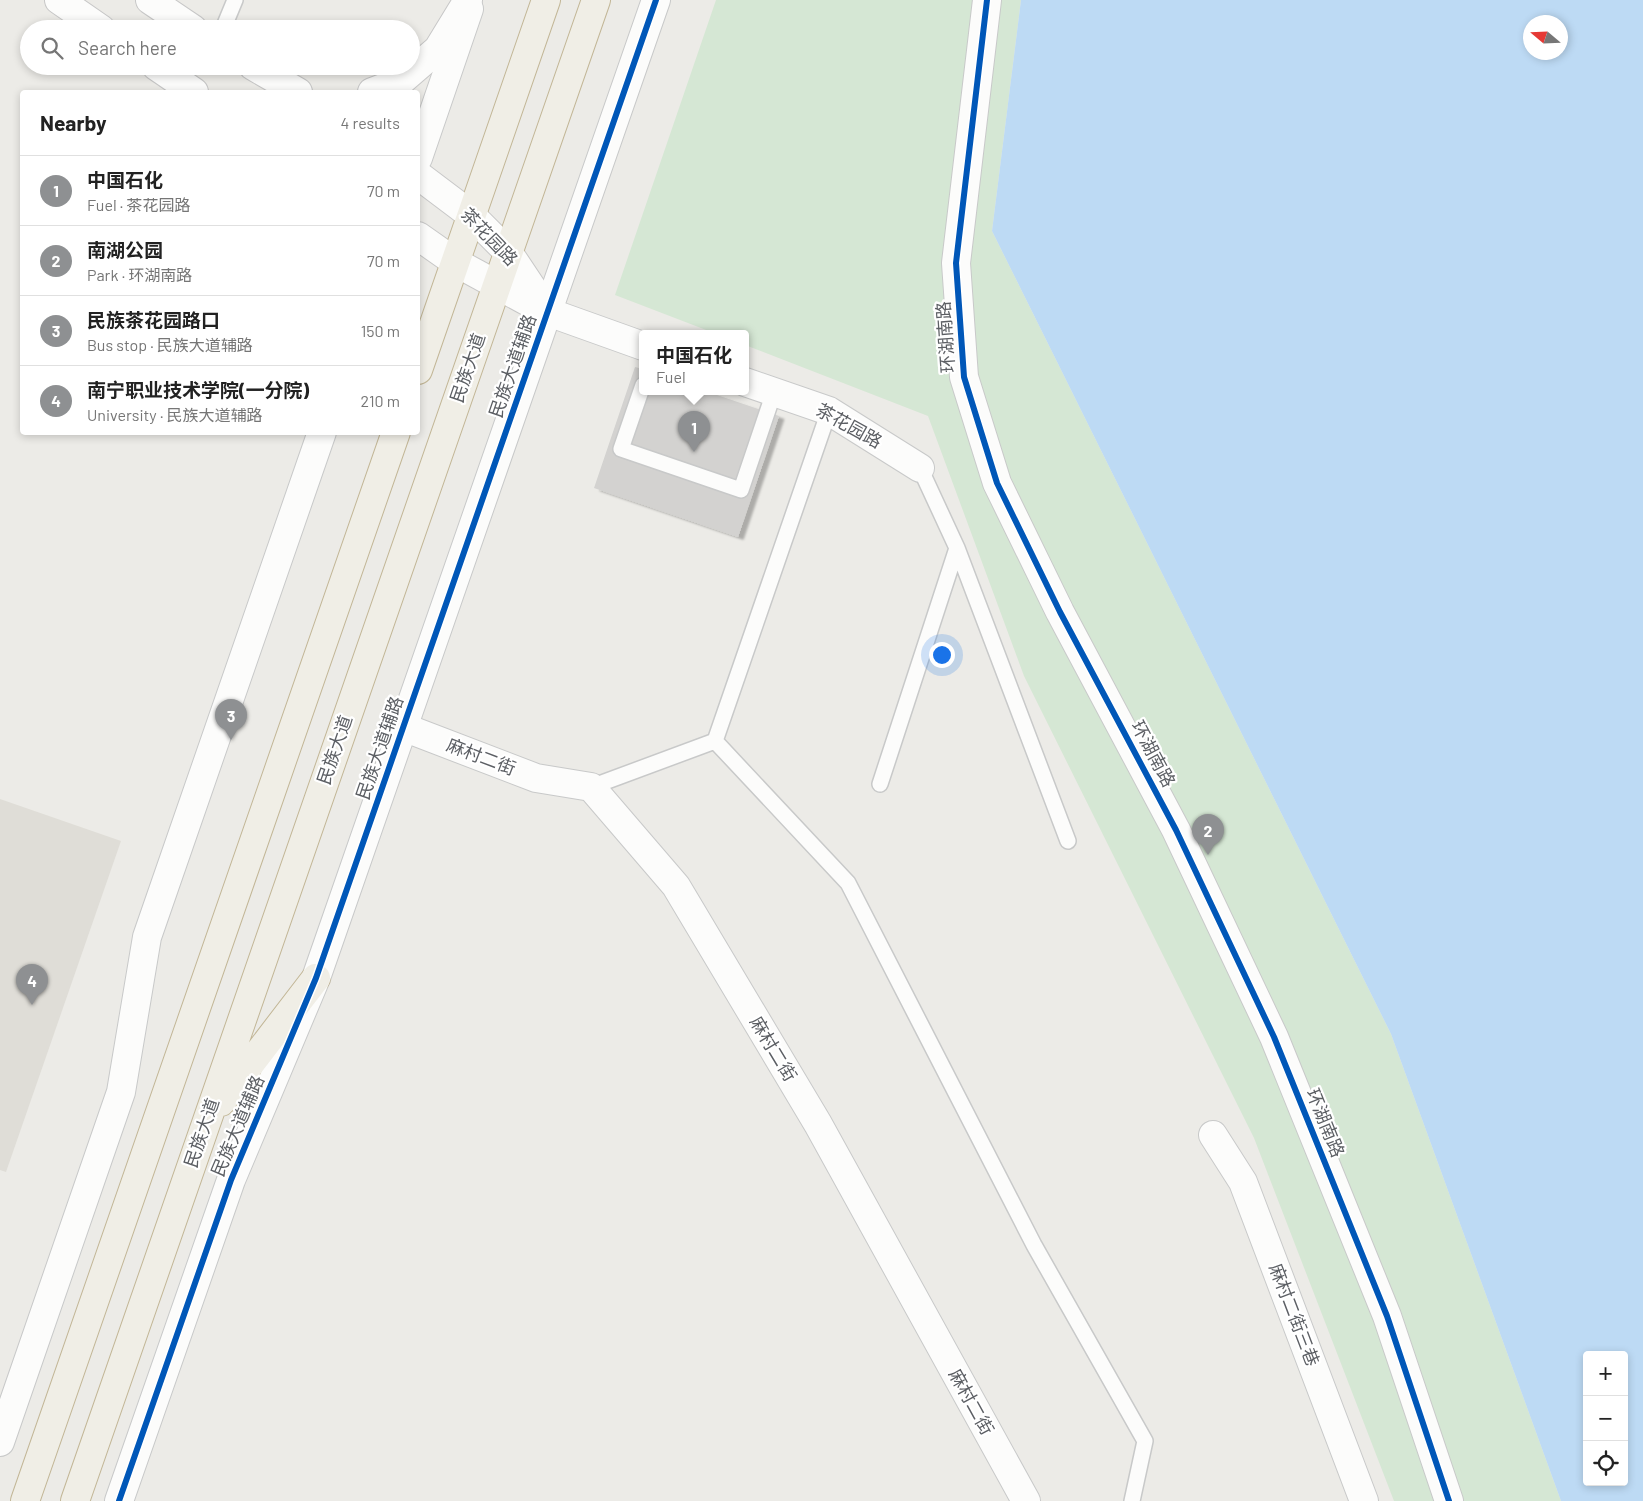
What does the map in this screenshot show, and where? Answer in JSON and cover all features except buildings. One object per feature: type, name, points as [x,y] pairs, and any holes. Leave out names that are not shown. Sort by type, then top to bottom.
[{"type":"highway","points":[[420,364],[546,0]]},
{"type":"highway","name":"民族大道","points":[[75,1501],[596,0]]},
{"type":"highway","points":[[25,1501],[395,435]]},
{"type":"highway","points":[[207,1121],[316,978]]},
{"type":"street","points":[[59,0],[88,20]]},
{"type":"street","points":[[150,0],[179,20]]},
{"type":"street","points":[[420,65],[438,49],[468,0]]},
{"type":"street","points":[[420,152],[472,0]]},
{"type":"street","name":"民族大道辅路","points":[[120,1501],[231,1180],[316,978],[656,0]]},
{"type":"street","name":"环湖南路","points":[[987,0],[956,263],[964,377],[997,483],[1060,612],[1176,830],[1274,1036],[1386,1316],[1449,1501]]},
{"type":"street","points":[[169,75],[190,90]]},
{"type":"street","points":[[269,75],[295,90]]},
{"type":"street","points":[[377,90],[401,81],[408,75]]},
{"type":"street","name":"茶花园路","points":[[420,177],[471,215],[508,252],[548,312]]},
{"type":"street","name":"茶花园路","points":[[420,237],[455,262],[496,286],[548,312],[639,345]]},
{"type":"street","name":"茶花园路","points":[[749,383],[829,411],[920,468]]},
{"type":"street","points":[[0,1442],[121,1092],[146,937],[321,435]]},
{"type":"street","name":"麻村二街","points":[[404,727],[536,778],[591,787],[676,886],[818,1124],[1026,1501]]},
{"type":"street","name":"麻村二街三巷","points":[[1213,1135],[1243,1182],[1364,1501]]},
{"type":"lane","points":[[227,20],[235,0]]},
{"type":"lane","points":[[640,395],[621,449],[741,490],[774,392]]},
{"type":"lane","points":[[715,741],[829,411]]},
{"type":"lane","points":[[920,468],[956,548],[1068,840]]},
{"type":"lane","points":[[880,784],[956,548]]},
{"type":"lane","points":[[591,787],[715,741]]},
{"type":"lane","points":[[715,741],[848,883],[1034,1245],[1145,1441],[1132,1501]]},
{"type":"shaded area","points":[[0,799],[121,841],[6,1172],[0,1170]]},
{"type":"green space","points":[[716,0],[1021,0],[992,231],[1391,1034],[1561,1501],[1394,1501],[1254,1138],[1024,676],[928,416],[749,347],[749,330],[706,330],[615,295]]},
{"type":"water","points":[[1021,0],[1643,0],[1643,1501],[1561,1501],[1391,1034],[992,231]]},
{"type":"cycle path","points":[[119,1501],[231,1180],[316,978],[656,0]]},
{"type":"cycle path","points":[[987,0],[956,263],[964,377],[997,483],[1060,612],[1176,830],[1274,1037],[1387,1316],[1449,1501]]},
{"type":"place","name":"中国石化","points":[[694,452]]},
{"type":"place","name":"民族茶花园路口","points":[[231,740]]},
{"type":"place","name":"南湖公园","points":[[1208,855]]},
{"type":"place","name":"南宁职业技术学院(一分院)","points":[[32,1005]]}]
